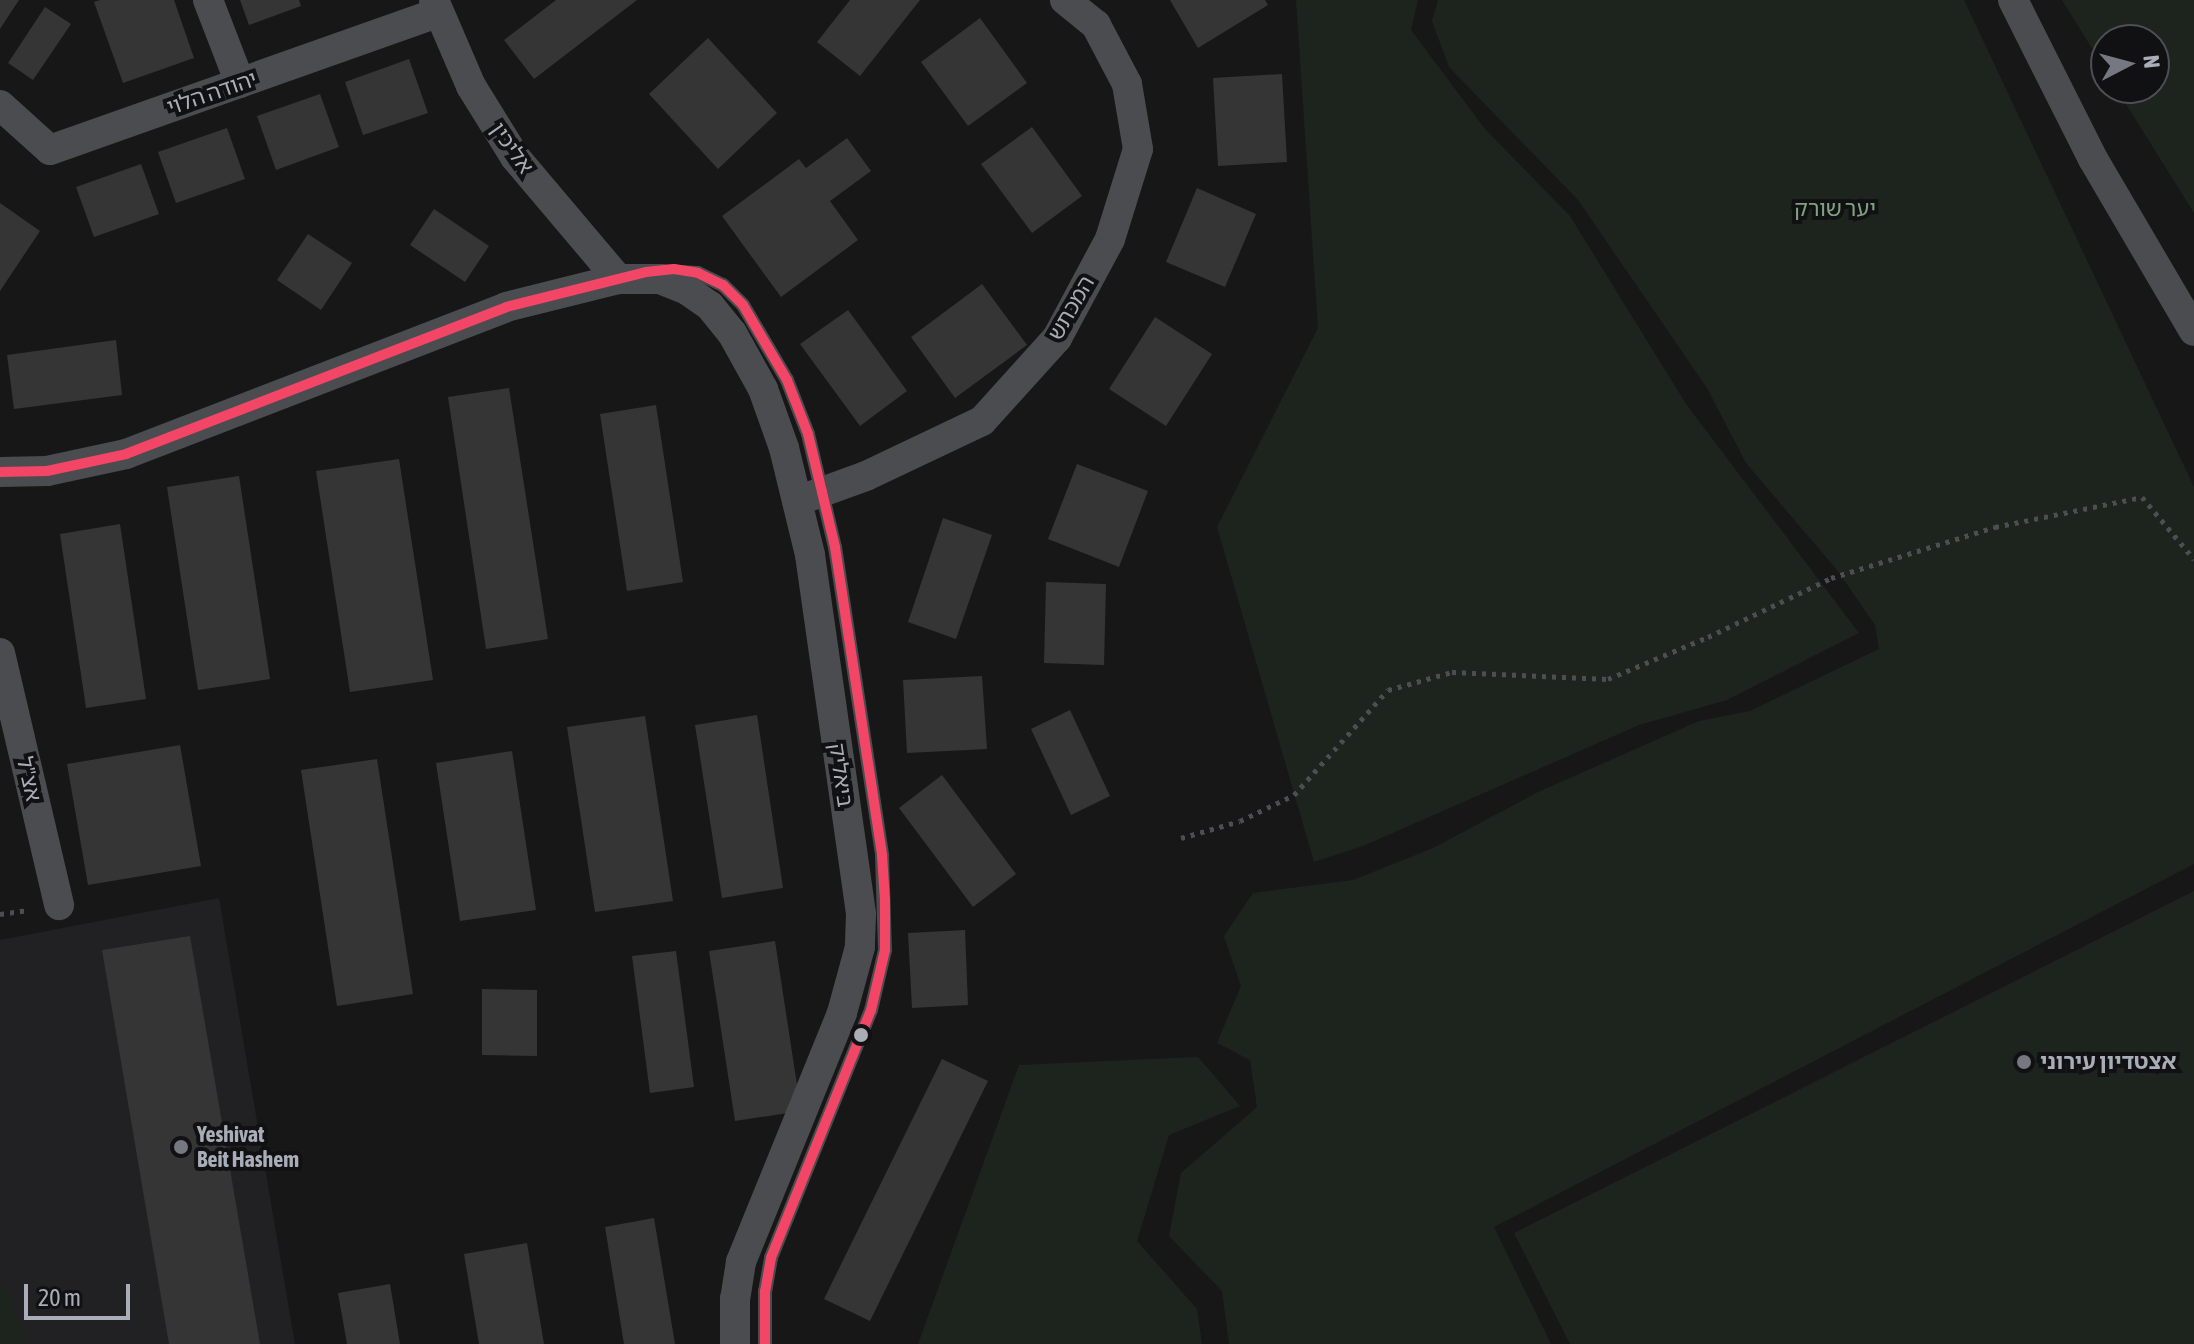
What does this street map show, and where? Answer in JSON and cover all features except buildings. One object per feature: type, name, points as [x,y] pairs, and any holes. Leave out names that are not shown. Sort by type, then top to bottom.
[{"type":"street","points":[[208,0],[240,83]]},
{"type":"street","name":"המכתש","points":[[810,496],[866,476],[982,421],[1057,338],[1110,239],[1138,149],[1127,84],[1096,25],[1065,0]]},
{"type":"street","points":[[2013,0],[2093,159],[2194,331]]},
{"type":"street","name":"יהודה הלוי","points":[[0,105],[50,150],[240,83],[436,7]]},
{"type":"street","name":"אליכין","points":[[436,7],[471,86],[515,157],[618,279]]},
{"type":"street","name":"ביאליק","points":[[0,472],[47,471],[126,454],[506,307],[618,279],[660,279],[687,290],[710,306],[732,333],[763,389],[784,448],[810,496],[810,555],[857,884],[860,947],[842,1013],[741,1262],[735,1298],[735,1344]]},
{"type":"street","name":"אצ\"ל","points":[[0,653],[59,905]]},
{"type":"lane","name":"ביאליק","points":[[765,1344],[765,1291],[771,1258],[871,1010],[885,950],[882,855],[835,547],[810,496]]},
{"type":"path","points":[[1181,838],[1240,821],[1294,795],[1388,690],[1452,672],[1608,679],[1708,637],[1831,578],[1995,527],[2142,497],[2194,559]]},
{"type":"shaded area","points":[[219,898],[295,1344],[0,1344],[0,940]]},
{"type":"green space","points":[[1296,0],[1418,0],[1411,30],[1485,129],[1570,216],[1686,404],[1859,633],[1727,700],[1639,725],[1363,846],[1314,862],[1217,527],[1318,328]]},
{"type":"green space","name":"יער שורק","points":[[1438,0],[1964,0],[2194,487],[2194,864],[1494,1227],[1551,1344],[1229,1344],[1222,1291],[1169,1236],[1181,1173],[1257,1107],[1250,1060],[1217,1043],[1241,986],[1224,936],[1253,893],[1353,880],[1433,848],[1538,792],[1699,721],[1750,711],[1879,649],[1875,625],[1837,570],[1746,463],[1707,388],[1578,200],[1449,67],[1432,21]]},
{"type":"green space","points":[[2062,0],[2194,0],[2194,213],[2126,104],[2170,104],[2170,24],[2090,24],[2090,45]]},
{"type":"green space","name":"אצטדיון עירוני","points":[[2194,891],[2194,1344],[1570,1344],[1514,1233]]},
{"type":"green space","points":[[1198,1057],[1240,1106],[1169,1135],[1137,1241],[1197,1309],[1202,1344],[918,1344],[1019,1065]]},
{"type":"green space","points":[[7,1286],[26,1344],[0,1344],[0,1288]]},
{"type":"transit line","points":[[0,472],[47,471],[126,454],[506,307],[646,272],[674,269],[698,273],[723,285],[743,305],[787,380],[808,434],[822,492],[835,547],[882,855],[885,900],[885,950],[871,1010],[771,1258],[765,1291],[765,1344]]},
{"type":"place","name":"אצטדיון עירוני","points":[[2024,1062]]},
{"type":"place","name":"Yeshivat Beit Hashem","points":[[181,1147]]}]
